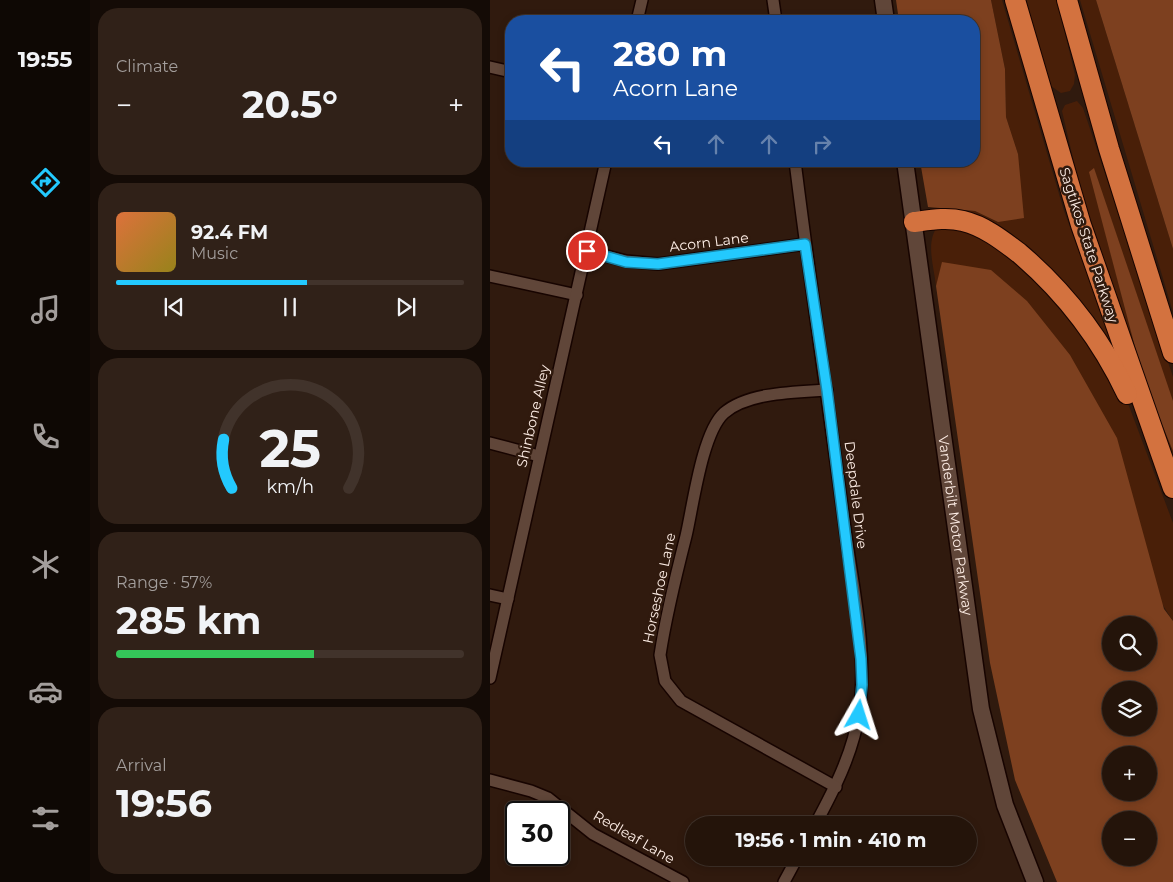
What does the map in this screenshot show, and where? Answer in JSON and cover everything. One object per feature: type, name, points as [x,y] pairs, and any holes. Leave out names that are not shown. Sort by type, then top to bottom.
[{"type":"highway","name":"Sagtikos State Parkway","points":[[1015,0],[1084,233],[1173,488]]},
{"type":"highway","points":[[1067,0],[1109,149],[1173,353]]},
{"type":"highway","points":[[914,222],[953,220],[984,229],[1022,256],[1059,291],[1088,325],[1110,360],[1130,399],[1157,471],[1173,502]]},
{"type":"main road","points":[[883,0],[885,15]]},
{"type":"main road","name":"Vanderbilt Motor Parkway","points":[[906,167],[981,709],[1005,805],[1035,882]]},
{"type":"street","points":[[638,15],[642,0]]},
{"type":"street","points":[[773,0],[775,15]]},
{"type":"street","points":[[490,67],[505,71]]},
{"type":"street","name":"Shinbone Alley","points":[[490,678],[605,167]]},
{"type":"street","name":"Deepdale Drive","points":[[796,167],[854,598],[862,685],[859,715],[850,750],[836,787],[820,816]]},
{"type":"street","name":"Acorn Lane","points":[[587,251],[626,262],[658,264],[805,244]]},
{"type":"street","points":[[490,276],[577,295]]},
{"type":"street","name":"Horseshoe Lane","points":[[827,390],[768,395],[742,404],[724,413],[710,434],[680,557],[660,655],[665,681],[681,701],[836,787]]},
{"type":"street","points":[[490,443],[539,456]]},
{"type":"street","points":[[490,595],[508,599]]},
{"type":"street","name":"Redleaf Lane","points":[[490,780],[531,790],[548,798],[593,834],[683,882]]},
{"type":"street","points":[[784,882],[793,866]]},
{"type":"shaded area","points":[[896,0],[991,0],[1005,69],[1006,117],[1018,154],[1024,218],[998,222],[975,211],[928,207],[921,167],[980,167],[980,15],[898,15]]},
{"type":"shaded area","points":[[991,0],[1002,0],[1064,211],[1122,367],[972,215],[928,207],[975,211],[998,222],[1018,154],[1006,117],[1005,69]]},
{"type":"shaded area","points":[[1025,0],[1057,0],[1075,75],[1074,84],[1070,91],[1061,93],[1051,86]]},
{"type":"shaded area","points":[[1080,0],[1096,0],[1173,249],[1173,312]]},
{"type":"shaded area","points":[[1096,0],[1173,0],[1173,249]]},
{"type":"shaded area","points":[[1077,101],[1083,108],[1173,377],[1173,471],[1091,235],[1062,111],[1065,105]]},
{"type":"shaded area","points":[[1094,168],[1173,401],[1173,451],[1144,381],[1089,172]]},
{"type":"shaded area","points":[[938,226],[979,232],[1033,271],[1104,359],[1129,406],[1173,523],[1173,621],[943,262],[936,286],[931,247],[934,232]]},
{"type":"shaded area","points":[[942,262],[991,270],[1027,301],[1070,355],[1117,438],[1164,609],[1173,621],[1173,882],[1057,882],[1015,780],[990,663],[936,286]]},
{"type":"route","points":[[587,251],[626,262],[658,264],[805,244],[827,390],[861,659],[862,685],[859,715]]}]
